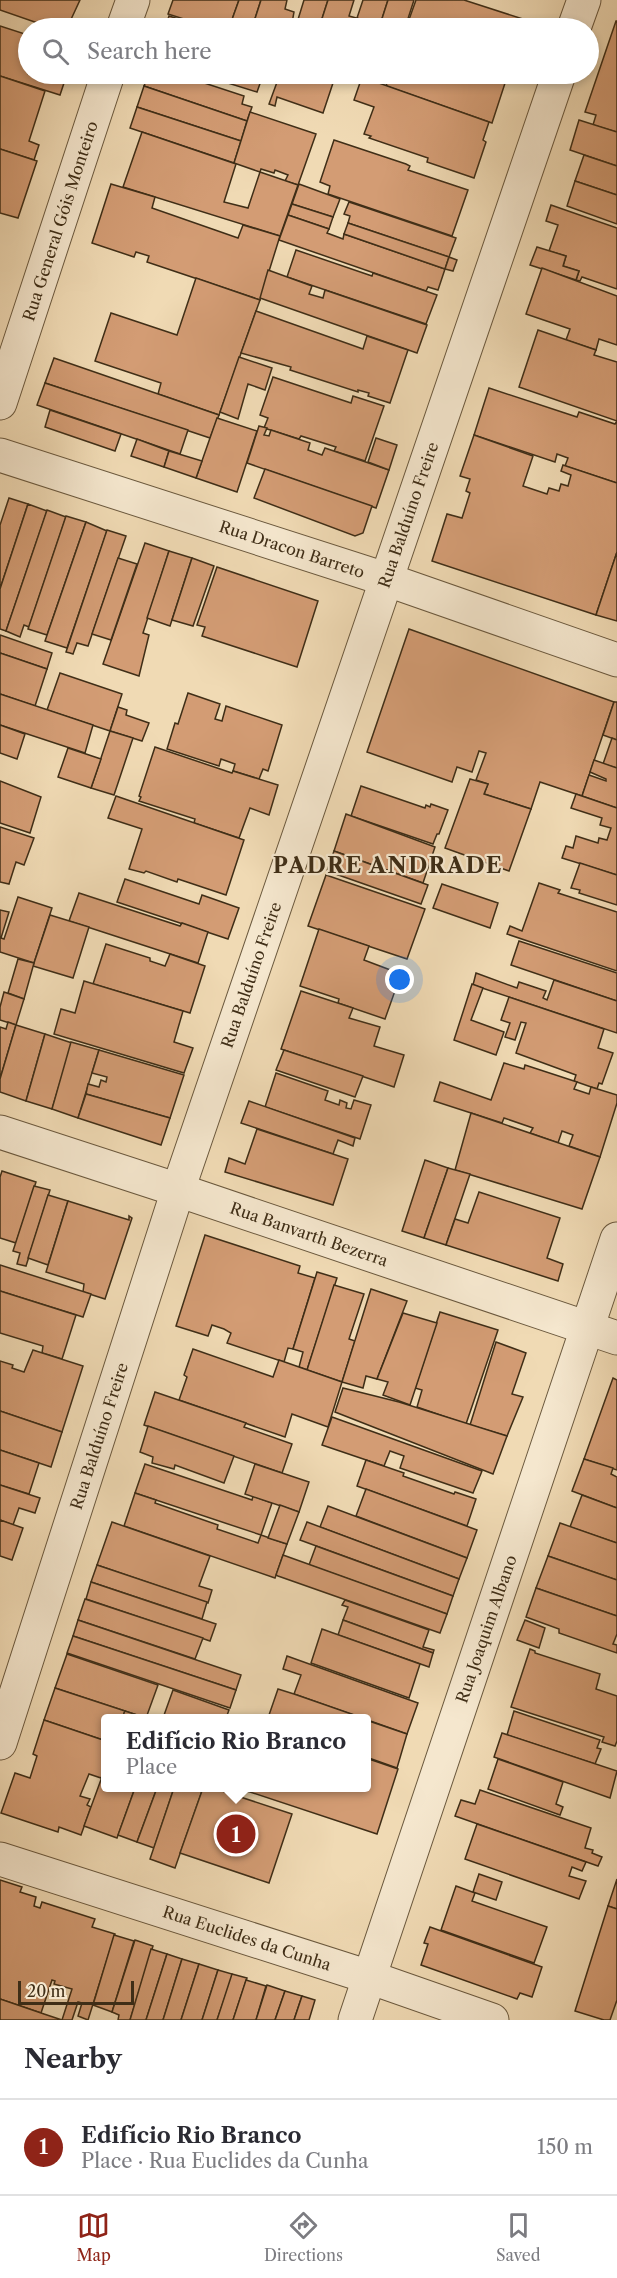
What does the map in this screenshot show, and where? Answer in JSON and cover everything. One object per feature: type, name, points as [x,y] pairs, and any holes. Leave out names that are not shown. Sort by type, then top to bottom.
[{"type":"street","points":[[127,18],[133,0]]},
{"type":"street","points":[[578,18],[584,0]]},
{"type":"street","name":"Rua General Góis Monteiro","points":[[0,403],[105,84]]},
{"type":"street","name":"Rua Balduíno Freire","points":[[0,1743],[178,1190],[556,84]]},
{"type":"street","name":"Rua Dracon Barreto","points":[[0,455],[386,579],[617,660]]},
{"type":"street","name":"Rua Banvarth Bezerra","points":[[0,1132],[602,1333]]},
{"type":"street","name":"Rua Joaquim Albano","points":[[355,2020],[602,1333],[617,1239]]},
{"type":"street","name":"Rua Euclides da Cunha","points":[[0,1859],[369,1977],[492,2020]]},
{"type":"building","points":[[0,0],[80,0],[72,18],[23,18],[0,10]]},
{"type":"building","points":[[173,0],[239,0],[233,18],[181,18],[168,14]]},
{"type":"building","points":[[239,0],[261,0],[255,18],[233,18]]},
{"type":"building","points":[[261,0],[287,0],[285,9],[294,12],[293,18],[255,18]]},
{"type":"building","points":[[304,0],[328,0],[322,18],[298,18]]},
{"type":"building","points":[[328,0],[354,0],[349,16],[356,18],[322,18]]},
{"type":"building","points":[[363,0],[388,0],[382,18],[357,18]]},
{"type":"building","points":[[388,0],[414,0],[408,18],[382,18]]},
{"type":"building","points":[[416,0],[464,0],[520,18],[410,18]]},
{"type":"building","points":[[617,21],[617,132],[593,125],[596,115],[585,112],[595,84],[599,84],[599,71]]},
{"type":"building","points":[[0,26],[18,32],[18,82],[0,76]]},
{"type":"building","points":[[0,76],[18,82],[18,84],[45,91],[29,141],[39,145],[34,160],[0,149]]},
{"type":"building","points":[[25,84],[64,84],[60,95]]},
{"type":"building","points":[[145,84],[207,84],[244,96],[242,104],[252,107],[247,121],[144,86]]},
{"type":"building","points":[[231,84],[260,84],[257,92]]},
{"type":"building","points":[[276,84],[333,84],[323,113],[277,97],[275,106],[269,104]]},
{"type":"building","points":[[360,84],[382,84],[489,122],[483,140],[486,142],[474,178],[427,162],[428,158],[369,138],[371,136],[364,134],[374,107],[354,100]]},
{"type":"building","points":[[387,84],[505,84],[492,123],[386,86]]},
{"type":"building","points":[[144,86],[247,121],[241,141],[137,107]]},
{"type":"building","points":[[137,107],[241,141],[234,163],[130,128]]},
{"type":"building","points":[[250,112],[316,134],[298,185],[285,181],[288,175],[275,170],[274,173],[261,169],[260,172],[234,163]]},
{"type":"building","points":[[579,120],[617,132],[617,166],[570,150]]},
{"type":"building","points":[[142,132],[236,164],[224,202],[248,208],[260,172],[298,185],[280,236],[123,187]]},
{"type":"building","points":[[334,140],[406,164],[410,166],[408,170],[468,190],[452,236],[328,194],[330,186],[320,182]]},
{"type":"building","points":[[0,149],[37,161],[18,218],[0,213]]},
{"type":"building","points":[[584,155],[617,166],[617,195],[575,181]]},
{"type":"building","points":[[575,181],[617,195],[617,224],[567,206]]},
{"type":"building","points":[[111,184],[155,197],[152,208],[238,238],[243,225],[280,236],[260,300],[147,262],[149,256],[136,252],[134,257],[92,243]]},
{"type":"building","points":[[299,184],[340,199],[333,217],[292,204]]},
{"type":"building","points":[[349,202],[456,238],[449,257],[348,223],[350,216],[344,214]]},
{"type":"building","points":[[292,204],[333,217],[329,229],[288,215]]},
{"type":"building","points":[[551,205],[617,228],[617,289],[582,277],[580,281],[576,280],[579,271],[563,266],[566,256],[549,251],[558,225],[546,221]]},
{"type":"building","points":[[288,215],[329,229],[327,233],[343,239],[344,234],[445,269],[438,290],[428,287],[426,291],[279,240]]},
{"type":"building","points":[[348,223],[449,257],[445,269],[344,234]]},
{"type":"building","points":[[537,247],[566,256],[563,266],[579,271],[576,280],[530,265]]},
{"type":"building","points":[[296,250],[437,295],[426,324],[287,277]]},
{"type":"building","points":[[449,257],[457,260],[453,271],[445,269]]},
{"type":"building","points":[[542,268],[617,296],[617,345],[599,339],[596,350],[566,340],[570,329],[526,314]]},
{"type":"building","points":[[268,270],[312,286],[309,294],[323,298],[325,290],[427,325],[417,353],[260,298]]},
{"type":"building","points":[[196,278],[260,300],[219,415],[158,394],[161,383],[95,361],[111,313],[177,335]]},
{"type":"building","points":[[256,311],[363,349],[367,336],[408,350],[390,403],[368,396],[369,393],[358,390],[358,392],[290,370],[291,367],[241,353]]},
{"type":"building","points":[[538,330],[596,350],[594,355],[617,362],[617,421],[519,387]]},
{"type":"building","points":[[239,357],[272,368],[265,390],[248,384],[238,419],[220,412]]},
{"type":"building","points":[[54,358],[219,415],[210,438],[45,383]]},
{"type":"building","points":[[273,377],[351,403],[353,396],[384,406],[365,461],[334,451],[336,447],[264,428],[268,418],[260,415]]},
{"type":"building","points":[[45,383],[188,430],[180,454],[37,405]]},
{"type":"building","points":[[489,388],[577,417],[579,412],[615,424],[617,421],[617,483],[565,466],[568,458],[557,454],[555,462],[474,435]]},
{"type":"building","points":[[50,410],[121,434],[115,451],[45,427]]},
{"type":"building","points":[[217,418],[257,431],[237,492],[196,478]]},
{"type":"building","points":[[259,426],[267,428],[264,435],[269,436],[271,430],[310,443],[308,450],[322,455],[325,448],[389,470],[376,508],[247,463]]},
{"type":"building","points":[[474,435],[533,456],[523,486],[547,494],[549,488],[559,491],[561,484],[568,486],[571,475],[561,471],[563,465],[617,483],[617,552],[596,615],[432,561],[447,514],[462,518],[470,493],[466,491],[470,479],[460,476]]},
{"type":"building","points":[[376,438],[397,445],[389,470],[368,462]]},
{"type":"building","points":[[137,439],[169,451],[164,467],[131,456]]},
{"type":"building","points":[[169,451],[202,461],[196,478],[164,467]]},
{"type":"building","points":[[265,469],[372,506],[363,533],[355,536],[254,498]]},
{"type":"building","points":[[9,498],[28,504],[0,589],[0,525]]},
{"type":"building","points":[[28,504],[47,511],[6,631],[0,629],[0,589]]},
{"type":"building","points":[[47,510],[66,517],[29,627],[24,625],[20,637],[6,631]]},
{"type":"building","points":[[66,516],[86,522],[47,635],[28,629]]},
{"type":"building","points":[[86,522],[107,531],[67,648],[45,641]]},
{"type":"building","points":[[107,530],[126,536],[88,646],[77,643],[73,654],[66,652]]},
{"type":"building","points":[[145,543],[169,551],[143,633],[149,635],[139,676],[103,664]]},
{"type":"building","points":[[169,551],[192,558],[170,626],[147,618]]},
{"type":"building","points":[[617,552],[617,621],[596,615]]},
{"type":"building","points":[[118,558],[137,564],[111,640],[92,634]]},
{"type":"building","points":[[192,558],[214,566],[193,626],[172,620]]},
{"type":"building","points":[[217,567],[318,601],[297,667],[202,636],[205,627],[197,625]]},
{"type":"building","points":[[409,629],[614,702],[582,796],[540,782],[531,809],[484,794],[488,784],[476,780],[486,753],[479,751],[472,772],[457,767],[452,782],[367,752]]},
{"type":"building","points":[[0,635],[52,653],[47,669],[0,653]]},
{"type":"building","points":[[0,653],[47,669],[35,706],[0,694]]},
{"type":"building","points":[[60,673],[122,694],[110,731],[47,710]]},
{"type":"building","points":[[188,693],[220,704],[215,719],[222,721],[226,706],[282,725],[268,771],[263,769],[259,779],[233,771],[235,764],[221,759],[219,766],[167,749]]},
{"type":"building","points":[[0,694],[93,725],[85,753],[0,725]]},
{"type":"building","points":[[614,702],[617,702],[617,740],[603,735]]},
{"type":"building","points":[[118,707],[127,710],[126,715],[149,723],[142,741],[110,731]]},
{"type":"building","points":[[0,725],[25,734],[17,759],[0,753]]},
{"type":"building","points":[[110,731],[133,738],[114,795],[91,788]]},
{"type":"building","points":[[612,738],[617,740],[617,768],[603,764]]},
{"type":"building","points":[[155,747],[232,773],[233,771],[278,785],[269,815],[250,808],[239,838],[194,823],[195,819],[139,801]]},
{"type":"building","points":[[68,748],[101,759],[91,788],[58,777]]},
{"type":"building","points":[[594,760],[617,768],[617,808],[582,796],[589,775],[606,781],[590,772]]},
{"type":"building","points":[[470,779],[488,784],[484,794],[531,809],[509,871],[445,848]]},
{"type":"building","points":[[0,781],[41,797],[30,833],[0,823]]},
{"type":"building","points":[[361,786],[425,808],[426,805],[430,807],[431,804],[448,810],[433,844],[351,816]]},
{"type":"building","points":[[576,794],[617,808],[617,875],[562,858],[566,846],[573,848],[576,836],[598,843],[599,838],[607,840],[611,828],[600,825],[602,818],[571,808]]},
{"type":"building","points":[[116,796],[244,840],[226,895],[178,879],[177,882],[146,871],[144,873],[129,869],[142,829],[108,818]]},
{"type":"building","points":[[346,814],[435,847],[423,883],[334,851]]},
{"type":"building","points":[[0,827],[34,838],[24,865],[16,862],[9,884],[0,882]]},
{"type":"building","points":[[334,851],[428,885],[421,904],[327,871]]},
{"type":"building","points":[[580,863],[617,875],[617,905],[579,893],[580,890],[571,888]]},
{"type":"building","points":[[326,875],[425,909],[407,959],[308,926]]},
{"type":"building","points":[[125,879],[199,904],[202,895],[239,908],[228,939],[117,902]]},
{"type":"building","points":[[539,883],[560,890],[558,893],[617,912],[617,971],[507,934],[510,926],[522,931]]},
{"type":"building","points":[[442,884],[498,903],[490,928],[433,908]]},
{"type":"building","points":[[79,893],[180,926],[182,923],[208,932],[198,963],[69,921]]},
{"type":"building","points":[[18,897],[52,908],[34,963],[0,952],[0,910],[9,912],[1,938],[4,939]]},
{"type":"building","points":[[50,915],[89,927],[73,978],[33,966]]},
{"type":"building","points":[[319,929],[369,946],[364,960],[401,974],[385,1019],[338,1003],[339,999],[300,986]]},
{"type":"building","points":[[519,941],[617,973],[617,1001],[511,965]]},
{"type":"building","points":[[106,944],[150,958],[150,961],[165,966],[170,954],[205,966],[190,1013],[93,984]]},
{"type":"building","points":[[18,959],[34,963],[24,999],[8,993]]},
{"type":"building","points":[[476,973],[517,988],[519,982],[546,991],[543,998],[547,1000],[554,980],[617,1001],[617,1033],[473,985]]},
{"type":"building","points":[[84,981],[183,1011],[174,1042],[193,1048],[184,1073],[54,1034],[61,1009],[75,1013]]},
{"type":"building","points":[[472,984],[483,988],[471,1020],[504,1032],[496,1055],[454,1040]]},
{"type":"building","points":[[301,991],[353,1008],[349,1018],[380,1027],[374,1046],[404,1055],[394,1087],[281,1049]]},
{"type":"building","points":[[4,992],[24,999],[16,1025],[0,1020],[0,1007]]},
{"type":"building","points":[[509,997],[604,1029],[598,1048],[613,1053],[602,1084],[599,1083],[597,1089],[574,1081],[576,1075],[516,1053],[526,1023],[521,1022],[515,1040],[505,1037],[510,1023],[501,1020]]},
{"type":"building","points":[[8,1022],[16,1025],[0,1079],[0,1027],[6,1029]]},
{"type":"building","points":[[16,1025],[45,1034],[26,1101],[0,1092],[0,1079]]},
{"type":"building","points":[[45,1034],[72,1043],[52,1109],[26,1101]]},
{"type":"building","points":[[71,1042],[99,1050],[78,1118],[52,1109]]},
{"type":"building","points":[[99,1050],[184,1075],[170,1118],[86,1094],[88,1084],[99,1087],[101,1080],[106,1082],[107,1077],[92,1073]]},
{"type":"building","points":[[284,1050],[363,1076],[355,1097],[276,1070]]},
{"type":"building","points":[[504,1063],[524,1069],[525,1065],[577,1082],[574,1089],[589,1094],[591,1087],[617,1095],[617,1103],[600,1157],[569,1146],[573,1135],[562,1131],[558,1143],[530,1133],[533,1128],[504,1118],[502,1123],[434,1101],[440,1082],[491,1100]]},
{"type":"building","points":[[276,1073],[328,1091],[325,1100],[339,1105],[340,1100],[347,1103],[346,1108],[351,1109],[354,1100],[371,1105],[360,1139],[265,1107]]},
{"type":"building","points":[[86,1094],[170,1118],[161,1145],[78,1118]]},
{"type":"building","points":[[249,1101],[355,1138],[353,1146],[338,1140],[333,1154],[241,1123]]},
{"type":"building","points":[[471,1113],[600,1157],[582,1209],[455,1170]]},
{"type":"building","points":[[257,1129],[348,1159],[333,1205],[225,1172],[229,1158],[245,1164]]},
{"type":"building","points":[[425,1160],[448,1168],[424,1238],[402,1231]]},
{"type":"building","points":[[448,1168],[470,1174],[446,1245],[424,1238]]},
{"type":"building","points":[[2,1171],[36,1182],[16,1243],[0,1238],[0,1177]]},
{"type":"building","points":[[34,1186],[50,1190],[26,1266],[17,1264],[20,1253],[13,1251]]},
{"type":"building","points":[[479,1192],[560,1218],[547,1258],[563,1264],[558,1281],[446,1245],[455,1219],[468,1223]]},
{"type":"building","points":[[48,1195],[68,1201],[48,1265],[28,1258]]},
{"type":"building","points":[[68,1201],[129,1220],[129,1216],[132,1218],[105,1299],[83,1292],[84,1284],[46,1272]]},
{"type":"building","points":[[205,1235],[300,1266],[298,1273],[315,1278],[293,1349],[288,1348],[284,1362],[227,1343],[231,1333],[212,1325],[208,1336],[176,1326]]},
{"type":"building","points":[[0,1265],[91,1294],[83,1317],[0,1291]]},
{"type":"building","points":[[317,1272],[337,1278],[307,1370],[299,1367],[303,1352],[293,1349]]},
{"type":"building","points":[[334,1285],[364,1294],[349,1339],[355,1341],[342,1382],[307,1370]]},
{"type":"building","points":[[371,1289],[407,1301],[377,1379],[366,1376],[363,1388],[342,1382]]},
{"type":"building","points":[[0,1291],[76,1315],[62,1359],[42,1353],[43,1346],[0,1333]]},
{"type":"building","points":[[440,1312],[498,1330],[466,1424],[417,1407],[422,1390],[415,1388]]},
{"type":"building","points":[[403,1313],[437,1323],[410,1405],[383,1395],[388,1382],[377,1379]]},
{"type":"building","points":[[496,1342],[526,1353],[512,1394],[523,1397],[507,1436],[470,1425]]},
{"type":"building","points":[[193,1349],[273,1377],[279,1360],[342,1382],[328,1427],[292,1414],[285,1437],[179,1400]]},
{"type":"building","points":[[33,1350],[83,1366],[62,1432],[0,1411],[0,1361],[24,1372]]},
{"type":"building","points":[[613,1378],[617,1380],[617,1470],[584,1459]]},
{"type":"building","points":[[343,1388],[399,1402],[507,1436],[493,1474],[335,1412]]},
{"type":"building","points":[[155,1392],[246,1423],[244,1427],[292,1444],[282,1473],[144,1425]]},
{"type":"building","points":[[0,1411],[62,1432],[51,1467],[0,1450]]},
{"type":"building","points":[[332,1417],[482,1471],[473,1493],[400,1468],[404,1456],[390,1451],[384,1466],[322,1445]]},
{"type":"building","points":[[148,1426],[234,1456],[224,1483],[175,1465],[174,1469],[152,1463],[153,1457],[140,1452]]},
{"type":"building","points":[[0,1450],[39,1463],[29,1494],[0,1485]]},
{"type":"building","points":[[584,1459],[613,1468],[611,1474],[617,1477],[617,1508],[572,1491]]},
{"type":"building","points":[[366,1460],[404,1473],[403,1476],[454,1494],[455,1492],[476,1499],[467,1526],[357,1486]]},
{"type":"building","points":[[145,1464],[252,1500],[253,1496],[272,1503],[261,1535],[135,1493]]},
{"type":"building","points":[[255,1464],[309,1482],[299,1512],[245,1494]]},
{"type":"building","points":[[0,1485],[40,1498],[35,1513],[19,1508],[13,1525],[0,1520]]},
{"type":"building","points":[[366,1489],[477,1530],[467,1558],[356,1516]]},
{"type":"building","points":[[135,1493],[156,1500],[155,1503],[218,1525],[217,1529],[258,1543],[261,1535],[287,1544],[275,1578],[124,1526]]},
{"type":"building","points":[[582,1495],[617,1508],[617,1543],[570,1527]]},
{"type":"building","points":[[280,1505],[299,1512],[287,1544],[268,1538]]},
{"type":"building","points":[[328,1506],[467,1558],[459,1579],[320,1527]]},
{"type":"building","points":[[0,1520],[23,1528],[12,1560],[0,1556]]},
{"type":"building","points":[[112,1522],[210,1556],[199,1586],[212,1590],[208,1603],[97,1565]]},
{"type":"building","points":[[307,1522],[459,1579],[453,1596],[300,1540]]},
{"type":"building","points":[[560,1523],[617,1543],[617,1580],[548,1556]]},
{"type":"building","points":[[316,1546],[453,1596],[447,1614],[309,1565]]},
{"type":"building","points":[[283,1555],[447,1614],[440,1633],[278,1576],[276,1575]]},
{"type":"building","points":[[548,1556],[617,1580],[617,1616],[536,1588]]},
{"type":"building","points":[[97,1565],[207,1602],[202,1619],[91,1582]]},
{"type":"building","points":[[91,1582],[216,1624],[210,1641],[86,1599]]},
{"type":"building","points":[[536,1588],[617,1616],[617,1634],[613,1644],[617,1645],[617,1653],[559,1633],[559,1629],[526,1617]]},
{"type":"building","points":[[85,1599],[203,1638],[195,1659],[78,1620]]},
{"type":"building","points":[[345,1600],[429,1630],[423,1647],[434,1650],[433,1653],[343,1620],[348,1607],[342,1605]]},
{"type":"building","points":[[78,1620],[241,1675],[236,1690],[73,1636]]},
{"type":"building","points":[[343,1620],[433,1653],[429,1667],[338,1635]]},
{"type":"building","points":[[525,1620],[545,1628],[539,1648],[517,1640]]},
{"type":"building","points":[[322,1629],[420,1664],[409,1698],[311,1663]]},
{"type":"building","points":[[73,1636],[236,1690],[230,1708],[67,1653]]},
{"type":"building","points":[[530,1649],[535,1653],[600,1674],[596,1689],[617,1696],[615,1746],[602,1742],[604,1737],[511,1707]]},
{"type":"building","points":[[67,1654],[158,1685],[147,1714],[134,1714],[55,1688]]},
{"type":"building","points":[[287,1656],[418,1703],[407,1734],[371,1721],[371,1714],[350,1714],[294,1694],[301,1675],[283,1669]]},
{"type":"building","points":[[55,1688],[125,1711],[124,1714],[101,1714],[101,1739],[44,1720]]},
{"type":"building","points":[[278,1689],[352,1714],[269,1714]]},
{"type":"building","points":[[173,1690],[229,1710],[228,1714],[164,1714]]},
{"type":"building","points":[[514,1711],[600,1740],[597,1748],[601,1749],[595,1764],[507,1735]]},
{"type":"building","points":[[44,1720],[101,1739],[101,1778],[89,1774],[80,1796],[90,1799],[87,1805],[91,1807],[81,1835],[59,1827],[58,1832],[1,1813],[15,1773],[30,1778],[37,1756],[33,1754]]},
{"type":"building","points":[[371,1722],[407,1734],[397,1768],[371,1759]]},
{"type":"building","points":[[502,1733],[617,1771],[610,1798],[494,1757]]},
{"type":"building","points":[[498,1759],[563,1782],[556,1804],[563,1807],[560,1815],[488,1789]]},
{"type":"building","points":[[371,1760],[398,1769],[377,1834],[250,1792],[371,1792]]},
{"type":"building","points":[[101,1780],[101,1792],[134,1792],[117,1838],[84,1826]]},
{"type":"building","points":[[480,1790],[591,1828],[585,1848],[593,1850],[592,1853],[602,1857],[598,1866],[455,1816],[461,1800],[475,1804]]},
{"type":"building","points":[[134,1792],[156,1792],[137,1842],[118,1835]]},
{"type":"building","points":[[156,1792],[173,1792],[154,1848],[137,1842]]},
{"type":"building","points":[[173,1792],[202,1792],[175,1868],[150,1859]]},
{"type":"building","points":[[202,1792],[225,1792],[292,1814],[269,1883],[180,1853]]},
{"type":"building","points":[[477,1824],[586,1862],[582,1871],[572,1867],[569,1876],[586,1881],[579,1899],[465,1859]]},
{"type":"building","points":[[479,1874],[502,1882],[496,1900],[473,1892]]},
{"type":"building","points":[[617,1879],[617,1909],[608,1906]]},
{"type":"building","points":[[0,1880],[22,1887],[20,1892],[36,1897],[34,1906],[40,1908],[42,1902],[95,1919],[92,1927],[115,1934],[88,2020],[78,2016],[82,2003],[78,2002],[72,2020],[62,2020],[72,1989],[54,1984],[55,1981],[52,1980],[41,2013],[0,1999]]},
{"type":"building","points":[[456,1886],[475,1893],[472,1901],[547,1927],[534,1963],[441,1930]]},
{"type":"building","points":[[608,1906],[617,1909],[617,2000],[610,2020],[604,2020],[575,2011]]},
{"type":"building","points":[[430,1927],[542,1967],[532,1997],[520,1993],[517,1999],[421,1965],[428,1944],[424,1943]]},
{"type":"building","points":[[114,1935],[134,1941],[112,2012],[93,2005]]},
{"type":"building","points":[[135,1940],[153,1946],[130,2020],[118,2020],[119,2015],[112,2012]]},
{"type":"building","points":[[151,1949],[167,1954],[146,2020],[130,2020]]},
{"type":"building","points":[[167,1954],[182,1959],[163,2020],[146,2020]]},
{"type":"building","points":[[182,1959],[199,1964],[181,2020],[163,2020]]},
{"type":"building","points":[[199,1964],[218,1970],[202,2020],[181,2020]]},
{"type":"building","points":[[218,1970],[232,1974],[232,1977],[217,2020],[202,2020]]},
{"type":"building","points":[[232,1974],[247,1978],[233,2020],[217,2020]]},
{"type":"building","points":[[246,1980],[266,1986],[256,2020],[233,2020]]},
{"type":"building","points":[[267,1985],[285,1991],[275,2020],[256,2020]]},
{"type":"building","points":[[285,1991],[302,1996],[294,2020],[275,2020]]},
{"type":"building","points":[[302,1996],[315,2000],[309,2020],[294,2020]]},
{"type":"building","points":[[0,1999],[44,2014],[62,2020],[0,2020]]},
{"type":"place","name":"Edifício Rio Branco","points":[[236,1834]]},
{"type":"district","name":"PADRE ANDRADE","points":[[388,865]]}]
